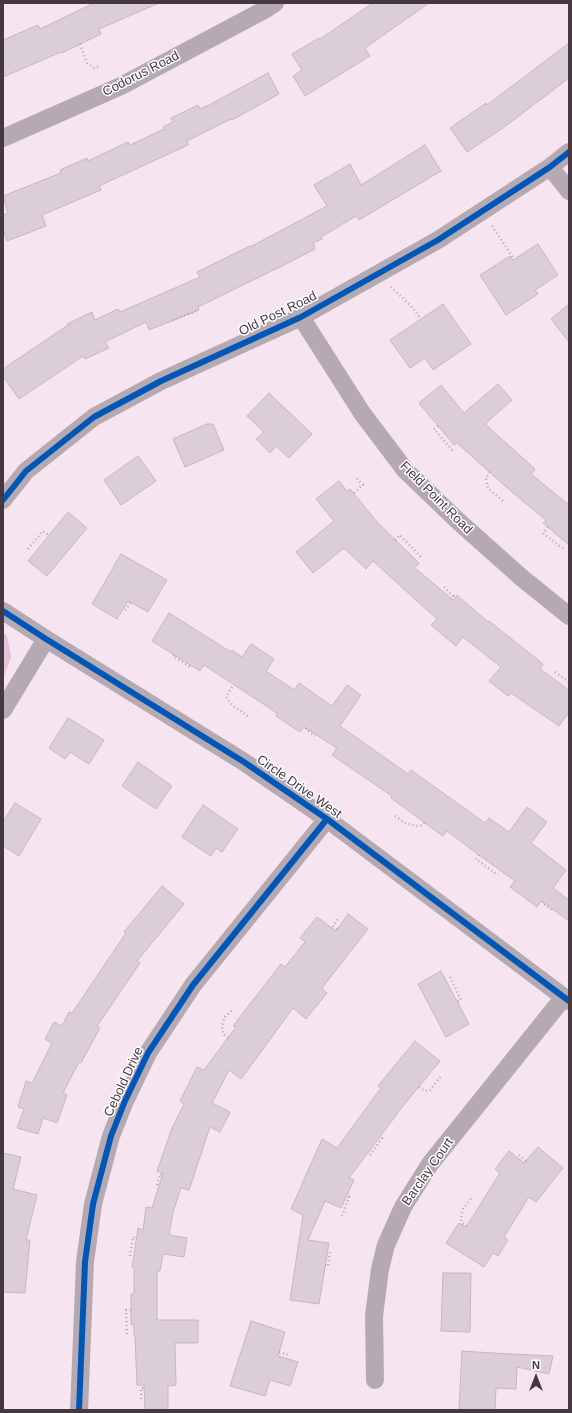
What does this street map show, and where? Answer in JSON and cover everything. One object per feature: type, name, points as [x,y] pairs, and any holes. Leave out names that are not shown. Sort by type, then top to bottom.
[{"type":"street","name":"Codorus Road","points":[[3,138],[121,86],[275,3]]},
{"type":"street","name":"Old Post Road","points":[[3,500],[26,471],[94,417],[161,381],[301,317],[438,240],[550,167],[569,152]]},
{"type":"street","points":[[550,167],[569,191]]},
{"type":"street","name":"Field Point Road","points":[[301,317],[362,413],[405,470],[458,521],[522,578],[569,616]]},
{"type":"street","name":"Circle Drive West","points":[[3,611],[244,762],[327,818],[567,999]]},
{"type":"street","points":[[3,710],[46,639]]},
{"type":"street","name":"Cebold Drive","points":[[79,1410],[86,1249],[93,1204],[105,1158],[111,1136],[125,1101],[149,1051],[193,986],[327,818]]},
{"type":"street","name":"Barclay Court","points":[[375,1380],[374,1316],[380,1269],[386,1245],[403,1207],[430,1164],[567,999]]},
{"type":"path","points":[[80,44],[87,63],[94,68],[101,66]]},
{"type":"path","points":[[489,222],[514,259]]},
{"type":"path","points":[[388,285],[411,306],[421,319]]},
{"type":"path","points":[[173,320],[196,311]]},
{"type":"path","points":[[438,426],[434,429],[454,452]]},
{"type":"path","points":[[490,472],[486,478],[488,488],[504,502]]},
{"type":"path","points":[[354,493],[363,485],[355,476]]},
{"type":"path","points":[[548,527],[543,533],[565,550]]},
{"type":"path","points":[[28,549],[43,531],[49,535]]},
{"type":"path","points":[[395,540],[400,535],[422,558]]},
{"type":"path","points":[[444,587],[453,596],[451,599]]},
{"type":"path","points":[[126,610],[130,602]]},
{"type":"path","points":[[174,655],[173,656],[192,668]]},
{"type":"path","points":[[555,672],[569,682]]},
{"type":"path","points":[[232,687],[226,697],[233,706],[248,716]]},
{"type":"path","points":[[306,728],[315,736]]},
{"type":"path","points":[[395,816],[406,823],[416,826],[423,825],[425,822]]},
{"type":"path","points":[[479,855],[476,859],[498,875]]},
{"type":"path","points":[[544,902],[542,903],[552,910]]},
{"type":"path","points":[[337,929],[333,926],[338,919]]},
{"type":"path","points":[[450,977],[461,1000],[457,1002]]},
{"type":"path","points":[[228,1038],[223,1034],[222,1025],[225,1018],[232,1010]]},
{"type":"path","points":[[419,1087],[425,1091],[430,1090],[442,1075]]},
{"type":"path","points":[[370,1156],[382,1138],[380,1137]]},
{"type":"path","points":[[518,1155],[526,1161]]},
{"type":"path","points":[[157,1185],[160,1174],[163,1175]]},
{"type":"path","points":[[342,1216],[349,1196],[346,1196]]},
{"type":"path","points":[[466,1226],[462,1223],[461,1217],[463,1209],[472,1197]]},
{"type":"path","points":[[130,1256],[133,1237],[136,1238]]},
{"type":"path","points":[[325,1265],[328,1266],[330,1252]]},
{"type":"path","points":[[126,1334],[126,1310],[131,1310]]},
{"type":"path","points":[[279,1352],[288,1355]]},
{"type":"path","points":[[141,1399],[141,1388],[144,1388]]},
{"type":"shaded area","points":[[3,632],[7,636],[11,657],[3,679]]},
{"type":"building","points":[[94,3],[159,3],[99,29],[101,34],[62,53],[61,52],[3,77],[3,40],[38,25],[40,29]]},
{"type":"building","points":[[373,3],[429,3],[365,48],[370,56],[305,96],[293,76],[302,70],[292,54],[319,38],[320,39]]},
{"type":"building","points":[[569,43],[569,78],[503,128],[467,152],[450,128],[486,103],[487,105]]},
{"type":"building","points":[[268,73],[279,94],[232,120],[231,119],[187,141],[188,145],[99,186],[101,190],[42,215],[46,226],[7,241],[3,230],[3,215],[8,213],[3,196],[61,173],[60,170],[87,158],[88,161],[128,142],[130,145],[164,129],[163,127],[173,122],[171,118],[198,105],[200,109],[209,105]]},
{"type":"building","points":[[425,145],[441,171],[359,220],[356,216],[321,237],[322,239],[313,243],[315,249],[198,307],[199,310],[149,330],[146,322],[105,342],[109,348],[85,359],[83,356],[19,399],[3,376],[3,369],[68,325],[67,324],[92,312],[95,320],[118,309],[120,312],[200,277],[197,272],[250,247],[327,206],[314,185],[350,164],[361,185]]},
{"type":"building","points":[[538,244],[558,275],[535,290],[538,294],[506,315],[480,275],[510,256],[513,260]]},
{"type":"building","points":[[443,304],[471,344],[433,370],[425,358],[410,368],[390,340]]},
{"type":"building","points":[[569,304],[569,342],[551,319]]},
{"type":"building","points":[[498,384],[512,400],[485,424],[535,469],[531,474],[569,505],[569,545],[543,523],[546,520],[457,443],[454,445],[419,403],[441,385],[464,413]]},
{"type":"building","points":[[269,393],[312,434],[289,458],[276,446],[270,453],[256,439],[264,432],[247,416]]},
{"type":"building","points":[[207,424],[213,424],[224,450],[185,467],[173,439]]},
{"type":"building","points":[[138,456],[156,481],[121,505],[104,480]]},
{"type":"building","points":[[339,481],[347,491],[350,489],[377,522],[419,563],[415,568],[453,600],[457,595],[488,622],[489,621],[543,664],[540,669],[569,690],[569,712],[559,726],[511,693],[508,696],[489,681],[501,667],[463,637],[456,646],[431,625],[437,619],[373,561],[366,569],[344,548],[313,573],[296,552],[334,521],[316,499]]},
{"type":"building","points":[[68,512],[87,528],[47,576],[28,561]]},
{"type":"building","points":[[121,554],[167,580],[148,612],[128,601],[117,619],[92,604]]},
{"type":"building","points":[[169,613],[231,652],[232,650],[242,657],[251,644],[274,659],[266,671],[294,690],[299,683],[332,706],[347,685],[361,695],[340,726],[408,774],[411,770],[485,823],[489,818],[509,832],[527,807],[547,822],[531,843],[566,870],[553,888],[569,900],[569,921],[541,901],[537,907],[510,887],[515,881],[447,831],[443,836],[391,798],[392,796],[332,755],[337,748],[304,727],[300,732],[276,716],[277,713],[204,665],[200,671],[152,641]]},
{"type":"building","points":[[68,718],[104,740],[89,764],[70,752],[65,759],[49,748]]},
{"type":"building","points":[[138,762],[172,786],[156,809],[122,786]]},
{"type":"building","points":[[15,803],[41,819],[19,856],[3,846],[3,822]]},
{"type":"building","points":[[203,805],[238,829],[222,852],[216,848],[211,856],[182,837]]},
{"type":"building","points":[[162,886],[184,904],[137,961],[140,963],[97,1026],[100,1028],[81,1063],[79,1062],[63,1093],[67,1095],[57,1123],[43,1118],[38,1134],[17,1128],[24,1109],[18,1107],[26,1081],[32,1083],[52,1043],[45,1039],[54,1022],[62,1026],[69,1012],[72,1013],[126,933],[124,932]]},
{"type":"building","points":[[348,914],[368,929],[322,988],[327,993],[306,1019],[293,1008],[241,1079],[229,1070],[212,1103],[230,1112],[220,1132],[210,1127],[189,1190],[181,1188],[173,1212],[169,1235],[187,1238],[184,1257],[163,1254],[160,1271],[157,1271],[157,1320],[198,1320],[198,1343],[175,1343],[176,1385],[168,1386],[168,1410],[145,1410],[144,1385],[137,1385],[134,1324],[131,1325],[131,1294],[134,1294],[134,1267],[132,1267],[138,1228],[143,1230],[146,1207],[152,1208],[163,1173],[157,1171],[172,1128],[184,1104],[180,1101],[197,1067],[204,1070],[236,1027],[233,1026],[281,964],[285,967],[305,942],[300,938],[317,917],[336,931]]},
{"type":"building","points":[[441,971],[469,1024],[446,1037],[418,984]]},
{"type":"building","points":[[415,1041],[440,1061],[403,1106],[349,1178],[354,1180],[341,1208],[325,1201],[308,1240],[329,1243],[319,1304],[290,1300],[303,1215],[291,1209],[322,1139],[337,1148],[381,1088],[378,1086]]},
{"type":"building","points":[[538,1147],[563,1168],[536,1202],[529,1197],[504,1237],[508,1240],[498,1256],[493,1253],[484,1267],[446,1243],[459,1223],[466,1227],[500,1173],[495,1169],[509,1151],[524,1163]]},
{"type":"building","points":[[3,1153],[21,1157],[13,1189],[37,1195],[26,1240],[30,1240],[25,1293],[3,1292]]},
{"type":"building","points":[[443,1273],[471,1273],[470,1332],[441,1331]]},
{"type":"building","points":[[251,1321],[285,1332],[278,1356],[298,1362],[290,1386],[270,1380],[265,1396],[230,1386]]},
{"type":"building","points":[[462,1351],[553,1356],[549,1374],[517,1367],[516,1389],[496,1388],[495,1410],[459,1410]]},
{"type":"cycle path","points":[[3,500],[26,471],[94,417],[161,381],[301,317],[438,240],[550,167],[569,152]]},
{"type":"cycle path","points":[[3,611],[244,762],[327,819],[569,1001]]},
{"type":"cycle path","points":[[79,1410],[85,1262],[93,1204],[111,1136],[125,1101],[148,1053],[193,985],[327,819]]}]
